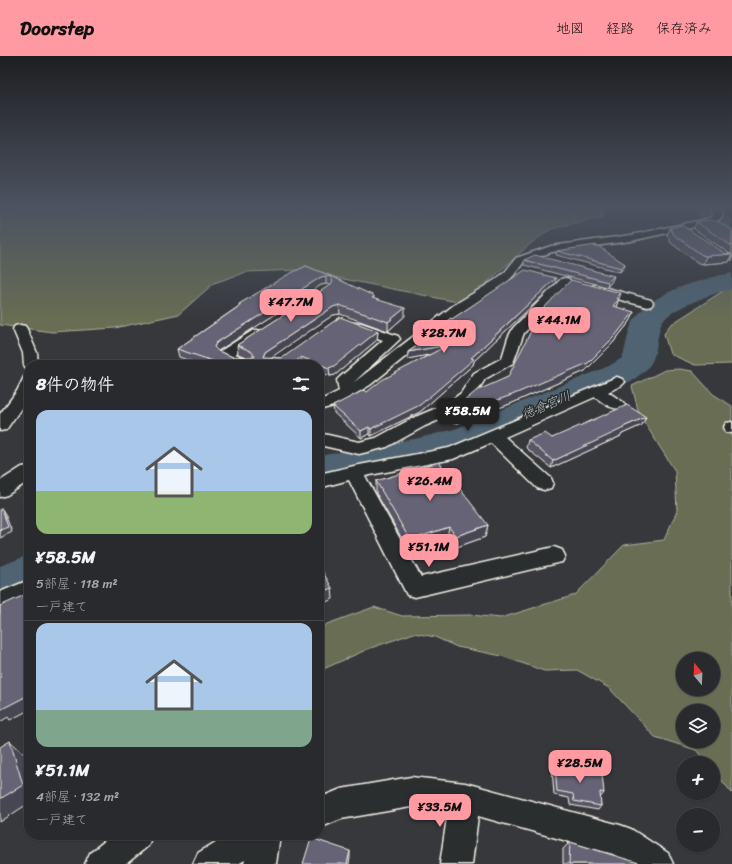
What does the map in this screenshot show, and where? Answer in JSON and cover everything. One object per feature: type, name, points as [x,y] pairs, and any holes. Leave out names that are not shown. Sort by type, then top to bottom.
[{"type":"street","points":[[324,404],[331,402],[348,393],[365,382],[407,347],[459,308],[499,283],[520,260],[532,254],[550,249],[574,246]]},
{"type":"street","points":[[532,254],[555,260]]},
{"type":"street","points":[[514,268],[527,272]]},
{"type":"street","points":[[324,440],[349,447],[368,447],[381,443],[419,422],[454,407],[466,396],[479,376],[508,360],[518,331],[538,309],[569,282],[647,303]]},
{"type":"street","points":[[346,322],[393,339],[345,380],[345,386],[348,393]]},
{"type":"street","points":[[236,360],[224,355],[271,325]]},
{"type":"street","points":[[20,329],[30,353],[31,360]]},
{"type":"street","points":[[324,480],[354,472],[453,454],[617,382]]},
{"type":"street","points":[[596,391],[617,405]]},
{"type":"street","points":[[0,426],[24,392]]},
{"type":"street","points":[[494,437],[544,482]]},
{"type":"street","points":[[354,472],[415,588],[554,556]]},
{"type":"street","points":[[0,490],[24,475]]},
{"type":"street","points":[[0,603],[24,592]]},
{"type":"street","points":[[324,811],[341,804],[411,792],[465,798],[620,840],[654,863]]},
{"type":"street","points":[[456,864],[465,798]]},
{"type":"street","points":[[101,864],[131,840]]},
{"type":"street","points":[[209,864],[241,844],[251,840]]},
{"type":"street","points":[[260,864],[263,840]]},
{"type":"green space","points":[[0,246],[528,246],[468,300],[462,303],[299,270],[246,272],[214,283],[179,314],[115,328],[52,332],[0,325]]},
{"type":"green space","points":[[732,288],[732,364],[695,365],[670,354],[664,334],[670,325],[726,289]]},
{"type":"green space","points":[[679,369],[692,371],[713,394],[732,406],[732,793],[720,778],[720,756],[701,756],[696,750],[690,748],[720,748],[720,704],[676,704],[676,744],[655,737],[609,688],[577,670],[544,671],[502,656],[457,647],[435,637],[414,633],[368,649],[324,669],[324,626],[327,624],[374,607],[402,616],[471,615],[501,618],[575,595],[624,545],[664,540],[677,511],[675,471],[639,414],[632,386],[665,370]]},
{"type":"building","points":[[598,246],[625,264],[621,268],[557,251]]},
{"type":"building","points":[[689,246],[713,246],[726,254],[732,254],[706,256],[702,255]]},
{"type":"building","points":[[535,255],[614,276],[608,282],[524,260]]},
{"type":"building","points":[[306,266],[331,276],[374,296],[372,298],[405,308],[388,322],[339,305],[333,307],[265,352],[263,357],[282,358],[340,317],[378,331],[334,366],[329,368],[324,366],[324,360],[309,360],[301,357],[298,360],[210,360],[177,349],[241,305],[239,304],[287,275]],"holes":[[[321,277],[331,277],[333,282],[237,345],[252,352],[255,357],[233,357],[218,351],[214,347],[216,343]]]},
{"type":"building","points":[[525,270],[556,278],[471,358],[474,359],[420,405],[371,429],[369,427],[361,431],[333,406],[364,390],[367,392],[382,380],[448,345],[408,352],[433,335],[429,334],[451,318],[452,319]]},
{"type":"building","points":[[571,280],[621,293],[616,298],[619,299],[613,306],[634,312],[615,336],[588,363],[512,395],[455,415],[453,407],[462,403],[476,391],[508,377],[541,311]]},
{"type":"building","points":[[627,405],[646,417],[553,461],[528,440],[545,433],[552,438]]},
{"type":"building","points":[[439,462],[488,525],[456,536],[449,527],[410,540],[376,481]]},
{"type":"building","points":[[0,509],[2,509],[8,527],[0,530]]},
{"type":"building","points":[[324,574],[332,588],[324,591]]},
{"type":"building","points":[[24,595],[24,698],[0,710],[0,606]]},
{"type":"building","points":[[10,741],[23,785],[0,799],[0,747]]},
{"type":"building","points":[[555,765],[602,773],[604,793],[600,792],[601,806],[574,801],[573,794],[557,791]]},
{"type":"building","points":[[310,840],[317,840],[350,851],[347,864],[303,864]]},
{"type":"building","points":[[570,842],[639,863],[639,864],[569,864]]},
{"type":"waterway","name":"徳倉宮川","points":[[324,469],[419,451],[466,439],[621,373],[636,363],[640,353],[646,326],[653,314],[673,301],[686,295],[732,281]]},
{"type":"waterway","name":"徳倉宮川","points":[[0,588],[24,577]]}]
